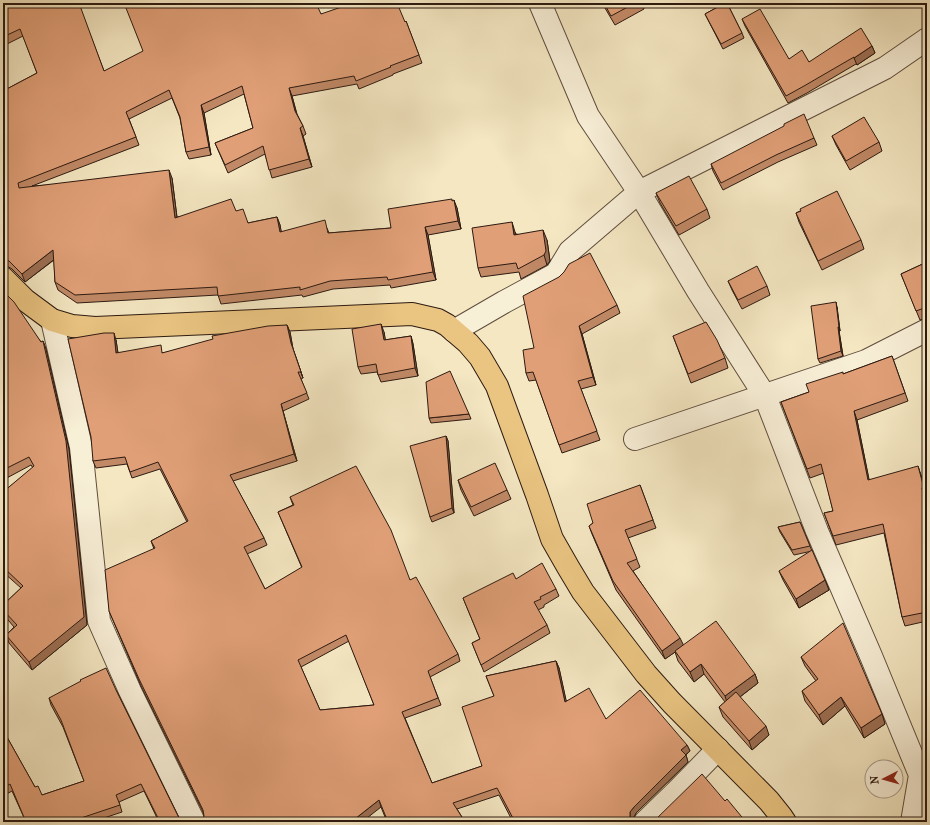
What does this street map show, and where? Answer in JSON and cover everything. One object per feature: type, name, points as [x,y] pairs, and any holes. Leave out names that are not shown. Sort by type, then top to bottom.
[{"type":"main road","points":[[3,278],[25,300],[52,320],[72,326],[95,328],[412,314],[438,320],[447,325],[468,343],[480,357],[497,386],[552,539],[583,592],[646,674],[672,703],[768,801],[785,822]]},
{"type":"street","points":[[540,3],[588,116],[639,192],[698,291],[765,396],[817,531],[920,775],[912,822]]},
{"type":"street","points":[[454,331],[556,274],[570,251],[639,192],[885,68],[927,39]]},
{"type":"street","points":[[52,320],[81,447],[99,621],[130,691],[194,822]]},
{"type":"street","points":[[635,439],[866,361],[927,330]]},
{"type":"street","points":[[645,822],[718,749]]},
{"type":"building","points":[[3,3],[79,3],[104,71],[143,51],[124,3],[316,3],[321,14],[353,3],[397,3],[405,22],[406,21],[419,55],[356,81],[354,76],[289,88],[295,111],[303,126],[300,128],[309,159],[269,170],[263,146],[225,165],[215,143],[253,128],[242,86],[201,105],[209,147],[186,152],[180,117],[169,90],[126,112],[136,137],[18,183],[19,188],[169,170],[175,218],[231,199],[236,211],[243,209],[248,223],[277,217],[280,232],[325,220],[328,233],[391,228],[388,209],[452,199],[452,201],[454,200],[458,221],[425,227],[433,272],[388,280],[387,277],[330,281],[300,290],[300,287],[218,296],[217,287],[75,295],[55,282],[53,250],[22,274],[9,261],[3,258],[3,102],[6,100],[3,91],[37,73],[20,29],[3,37]]},
{"type":"building","points":[[604,3],[635,3],[611,16]]},
{"type":"building","points":[[727,3],[742,33],[721,44],[705,14]]},
{"type":"building","points":[[760,9],[789,59],[802,50],[809,62],[861,28],[872,46],[854,58],[786,96],[742,19]]},
{"type":"building","points":[[804,114],[814,138],[776,155],[721,183],[711,164]]},
{"type":"building","points":[[864,117],[879,142],[846,161],[832,136]]},
{"type":"building","points":[[689,176],[707,209],[676,226],[656,193]]},
{"type":"building","points":[[837,191],[861,240],[818,261],[796,213],[801,211],[800,209]]},
{"type":"building","points":[[512,222],[514,235],[543,230],[546,251],[544,255],[518,269],[516,263],[478,268],[472,228]]},
{"type":"building","points":[[590,253],[617,305],[579,326],[593,377],[578,381],[597,431],[559,445],[533,372],[526,373],[523,350],[534,348],[523,296],[559,277],[569,264]]},
{"type":"building","points":[[927,262],[927,309],[924,308],[916,311],[901,274]]},
{"type":"building","points":[[757,266],[767,286],[738,300],[728,281]]},
{"type":"building","points":[[3,291],[14,302],[41,342],[43,341],[66,441],[84,617],[29,662],[6,635],[17,625],[3,610],[3,605],[23,586],[3,567],[3,492],[34,466],[29,457],[3,470]]},
{"type":"building","points":[[836,302],[841,351],[818,359],[811,306]]},
{"type":"building","points":[[706,322],[717,340],[725,358],[688,374],[673,336]]},
{"type":"building","points":[[381,324],[384,340],[411,336],[415,368],[378,375],[376,364],[358,367],[352,329]]},
{"type":"building","points":[[287,325],[291,343],[301,372],[298,372],[307,393],[281,404],[294,454],[230,475],[264,538],[244,547],[265,589],[302,567],[278,512],[294,505],[290,497],[356,466],[391,530],[410,580],[416,577],[458,654],[428,671],[438,698],[402,712],[432,783],[482,766],[462,707],[494,696],[486,676],[556,661],[565,702],[589,688],[606,719],[640,690],[687,745],[681,750],[686,755],[630,812],[632,822],[515,822],[497,788],[453,803],[465,822],[388,822],[379,800],[351,822],[202,822],[204,816],[203,810],[139,679],[109,611],[105,570],[155,548],[151,541],[188,521],[158,462],[130,472],[125,457],[93,461],[91,437],[68,339],[104,333],[114,333],[116,353],[161,345],[162,353],[213,339],[212,336],[268,326]],"holes":[[[346,635],[374,705],[320,710],[298,660]]]},
{"type":"building","points":[[892,356],[905,393],[854,411],[868,480],[918,466],[924,488],[922,488],[927,512],[927,612],[902,617],[883,524],[833,536],[824,513],[833,511],[821,464],[807,469],[781,402],[809,392],[806,384],[843,372],[843,374]]},
{"type":"building","points":[[450,371],[469,414],[429,418],[426,382]]},
{"type":"building","points":[[446,436],[452,508],[430,517],[410,446]]},
{"type":"building","points":[[495,463],[507,490],[471,507],[458,480]]},
{"type":"building","points":[[640,485],[653,520],[625,530],[637,559],[627,563],[680,638],[662,651],[613,581],[589,526],[593,523],[587,504]]},
{"type":"building","points":[[800,522],[810,546],[792,550],[778,527]]},
{"type":"building","points":[[812,550],[825,580],[796,599],[779,571]]},
{"type":"building","points":[[542,563],[556,589],[540,597],[541,599],[534,602],[547,625],[481,665],[472,643],[480,639],[463,598],[513,573],[516,579]]},
{"type":"building","points":[[716,621],[755,674],[725,696],[701,664],[690,672],[675,651]]},
{"type":"building","points":[[843,623],[882,714],[861,728],[841,697],[819,715],[802,691],[818,679],[801,657]]},
{"type":"building","points":[[106,668],[181,822],[160,822],[141,784],[116,795],[120,805],[69,822],[26,822],[10,784],[3,788],[3,730],[35,787],[38,786],[42,795],[84,781],[61,720],[49,698],[81,681],[80,680]]},
{"type":"building","points":[[736,692],[766,726],[749,741],[719,707]]},
{"type":"building","points":[[702,774],[725,801],[727,799],[746,822],[653,822]]}]
